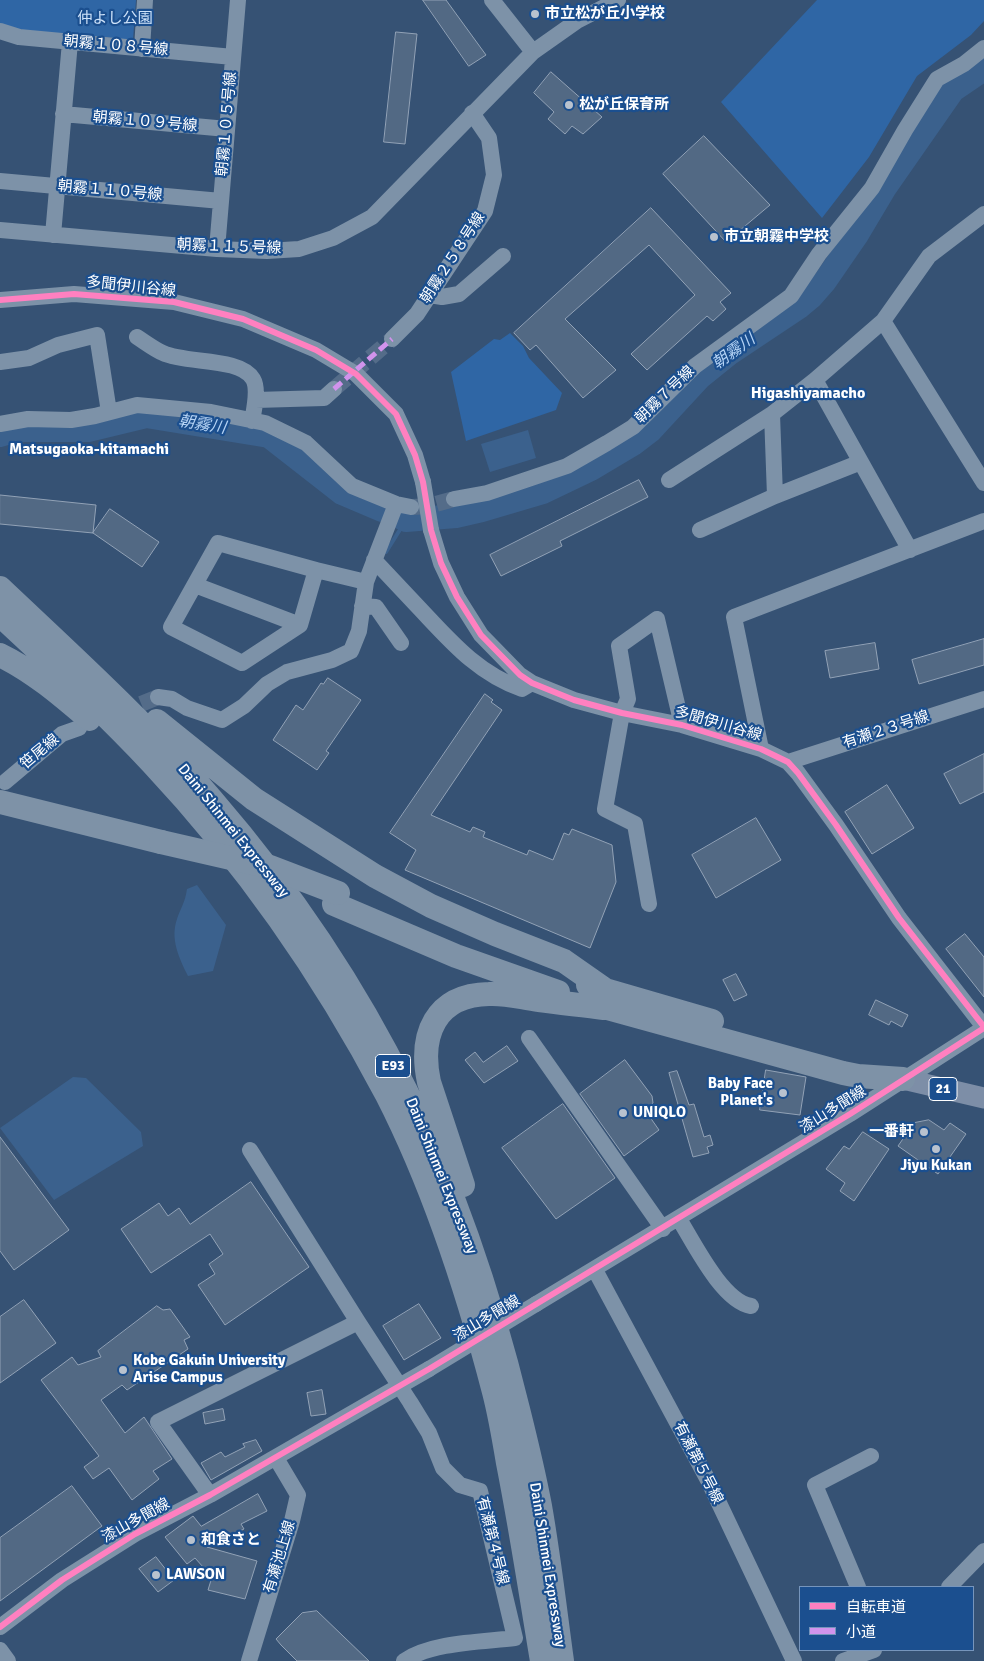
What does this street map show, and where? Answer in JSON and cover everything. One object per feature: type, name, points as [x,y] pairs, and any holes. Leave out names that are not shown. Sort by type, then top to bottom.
[{"type":"highway","points":[[0,584],[177,738],[262,804],[375,876],[431,906],[494,934],[564,961],[604,999]]},
{"type":"highway","name":"Daini Shinmei Expressway","points":[[0,588],[118,701],[212,800],[285,892],[320,943],[376,1033],[406,1089],[454,1200],[494,1320],[512,1386],[540,1506],[562,1661]]},
{"type":"highway","name":"Daini Shinmei Expressway","points":[[0,615],[65,675],[153,763],[220,842],[261,893],[327,990],[388,1097],[414,1153],[460,1276],[495,1395],[517,1508],[542,1661]]},
{"type":"highway","points":[[0,655],[44,681],[102,729],[220,842]]},
{"type":"highway","points":[[2,792],[160,848]]},
{"type":"highway","points":[[0,814],[160,848],[268,878],[336,898],[456,956],[604,999],[842,1073],[903,1079]]},
{"type":"highway","points":[[540,1506],[520,1388],[479,1232],[429,1082],[426,1042],[430,1030],[444,1010],[464,998],[476,995],[604,999]]},
{"type":"main road","name":"21","points":[[903,1079],[984,1098]]},
{"type":"street","points":[[142,48],[145,0]]},
{"type":"street","name":"朝霧１０５号線","points":[[217,248],[238,0]]},
{"type":"street","points":[[492,0],[533,52]]},
{"type":"street","name":"朝霧１１５号線","points":[[0,230],[267,251],[299,249],[333,238],[372,217],[533,52],[577,21],[618,0]]},
{"type":"street","name":"朝霧１０８号線","points":[[0,31],[19,37],[233,57]]},
{"type":"street","points":[[53,235],[70,42]]},
{"type":"street","name":"朝霧７号線","points":[[454,499],[488,493],[568,466],[633,427],[695,366],[791,296],[819,254],[872,188],[905,130],[937,80],[964,64],[984,48]]},
{"type":"street","name":"朝霧２５８号線","points":[[392,339],[417,314],[486,211],[494,175],[490,138],[472,113]]},
{"type":"street","name":"朝霧１０９号線","points":[[63,114],[227,129]]},
{"type":"street","name":"朝霧１１０号線","points":[[0,181],[221,201]]},
{"type":"street","points":[[669,480],[772,414],[816,380],[883,321],[929,256],[984,214]]},
{"type":"street","points":[[430,295],[442,297],[459,294],[503,256]]},
{"type":"street","name":"多聞伊川谷線","points":[[0,300],[74,294],[174,302],[243,319],[316,350],[356,374],[396,414],[415,455],[424,482],[432,530],[441,563],[457,597],[481,635],[520,675],[532,683],[574,700],[622,713],[682,725],[761,749],[788,762],[836,824],[899,918],[984,1027]]},
{"type":"street","points":[[883,321],[984,484]]},
{"type":"street","points":[[0,362],[29,358],[58,345],[97,335],[109,412]]},
{"type":"street","points":[[137,337],[163,354],[187,360],[234,366],[247,372],[254,380],[256,400],[252,421]]},
{"type":"street","points":[[816,380],[910,550]]},
{"type":"street","points":[[256,400],[324,398],[334,388]]},
{"type":"street","points":[[0,424],[28,419],[72,420],[137,405],[211,412],[265,423],[306,443],[352,486],[403,506],[374,560],[366,582],[359,631],[351,651],[332,660],[288,672],[267,684],[244,706],[222,720],[187,708],[172,699],[158,697]]},
{"type":"street","points":[[772,414],[775,496]]},
{"type":"street","points":[[700,530],[775,496],[861,462]]},
{"type":"street","points":[[761,749],[734,617],[984,521]]},
{"type":"street","points":[[316,570],[300,625],[242,662],[171,627],[218,543],[366,582]]},
{"type":"street","points":[[374,560],[459,651],[483,669],[510,685],[522,689],[532,683]]},
{"type":"street","points":[[195,585],[300,625]]},
{"type":"street","points":[[362,606],[376,607],[401,644]]},
{"type":"street","points":[[649,904],[635,824],[605,809],[622,713],[628,699],[619,646],[657,619],[682,725]]},
{"type":"street","name":"有瀬２３号線","points":[[788,762],[984,699]]},
{"type":"street","name":"笹尾線","points":[[2,792],[62,734],[79,728]]},
{"type":"street","name":"漆山多聞線","points":[[0,1627],[62,1580],[134,1534],[276,1458],[595,1270],[850,1114],[984,1027]]},
{"type":"street","points":[[529,1038],[664,1228]]},
{"type":"street","points":[[250,1150],[358,1322],[400,1385]]},
{"type":"street","points":[[679,1219],[720,1285],[743,1305],[750,1306]]},
{"type":"street","name":"有瀬第５号線","points":[[595,1270],[709,1482],[794,1661]]},
{"type":"street","points":[[210,1495],[158,1422],[358,1322]]},
{"type":"street","name":"有瀬第４号線","points":[[400,1385],[429,1433],[443,1468],[460,1485],[480,1491],[515,1638],[438,1648],[413,1655],[404,1661]]},
{"type":"street","points":[[858,1586],[815,1485],[871,1456]]},
{"type":"street","name":"有瀬池上線","points":[[249,1661],[292,1521],[298,1495],[276,1458]]},
{"type":"street","points":[[950,1586],[984,1551]]},
{"type":"street","points":[[0,1650],[8,1661]]},
{"type":"street","points":[[843,1661],[871,1651]]},
{"type":"green space","name":"仲よし公園","points":[[0,0],[136,0],[133,40],[22,30],[0,26]]},
{"type":"green space","points":[[817,0],[984,0],[984,21],[971,35],[917,76],[869,157],[822,218],[721,102]]},
{"type":"green space","points":[[510,333],[523,346],[529,358],[562,393],[556,410],[466,441],[451,372],[494,339],[500,340]]},
{"type":"shaded area","points":[[528,430],[536,458],[490,472],[481,444]]},
{"type":"shaded area","points":[[197,885],[226,925],[213,971],[188,976],[176,948],[174,934],[187,889]]},
{"type":"shaded area","points":[[73,1077],[86,1078],[141,1132],[143,1146],[54,1200],[0,1128]]},
{"type":"building","points":[[423,0],[446,0],[486,55],[469,66]]},
{"type":"building","points":[[396,32],[417,34],[405,144],[384,142]]},
{"type":"building","points":[[551,72],[602,117],[583,134],[572,126],[565,134],[548,119],[554,112],[534,93]]},
{"type":"building","points":[[704,136],[770,205],[726,242],[663,174]]},
{"type":"building","points":[[651,208],[731,293],[720,302],[726,309],[713,321],[707,316],[647,370],[631,354],[695,295],[649,245],[565,319],[616,370],[583,398],[536,345],[530,350],[514,333]]},
{"type":"building","points":[[639,480],[648,497],[560,541],[562,546],[501,576],[490,555]]},
{"type":"building","points":[[0,495],[96,505],[93,533],[0,524]]},
{"type":"building","points":[[110,509],[159,542],[142,567],[93,533]]},
{"type":"building","points":[[984,639],[984,665],[919,684],[912,660]]},
{"type":"building","points":[[875,643],[879,669],[830,678],[825,651]]},
{"type":"building","points":[[328,678],[361,700],[326,751],[329,753],[317,770],[273,740],[296,705],[303,710],[321,683],[323,684]]},
{"type":"building","points":[[485,694],[493,700],[491,702],[502,710],[431,815],[470,832],[473,827],[485,832],[483,837],[527,855],[529,850],[553,860],[564,833],[569,835],[572,829],[612,845],[616,882],[590,948],[405,870],[416,850],[390,833]]},
{"type":"building","points":[[984,754],[984,792],[960,804],[944,774]]},
{"type":"building","points":[[887,785],[914,828],[872,854],[845,812]]},
{"type":"building","points":[[756,818],[781,860],[716,898],[692,855]]},
{"type":"building","points":[[965,934],[984,957],[984,997],[946,949]]},
{"type":"building","points":[[736,974],[747,995],[734,1001],[723,980]]},
{"type":"building","points":[[876,1000],[908,1015],[902,1027],[891,1021],[889,1025],[869,1015]]},
{"type":"building","points":[[507,1046],[518,1061],[484,1083],[465,1060],[475,1052],[483,1062]]},
{"type":"building","points":[[625,1060],[652,1096],[653,1103],[645,1110],[659,1130],[624,1156],[580,1094]]},
{"type":"building","name":"Baby Face Planet's","points":[[766,1070],[806,1077],[800,1115],[760,1110]]},
{"type":"building","points":[[677,1071],[689,1105],[694,1104],[704,1137],[710,1135],[713,1145],[707,1147],[709,1153],[693,1157],[669,1073]]},
{"type":"building","points":[[563,1104],[615,1178],[556,1219],[502,1148]]},
{"type":"building","points":[[929,1120],[944,1130],[950,1123],[966,1134],[938,1174],[898,1146],[914,1123]]},
{"type":"building","points":[[863,1132],[889,1149],[854,1201],[840,1191],[845,1183],[826,1169],[844,1146],[849,1149]]},
{"type":"building","points":[[0,1137],[69,1230],[14,1270],[0,1251]]},
{"type":"building","points":[[251,1182],[309,1267],[225,1325],[198,1285],[215,1274],[209,1264],[223,1254],[210,1234],[151,1273],[121,1229],[159,1203],[168,1216],[179,1208],[190,1224]]},
{"type":"building","points":[[24,1300],[56,1343],[0,1383],[0,1317]]},
{"type":"building","points":[[419,1304],[441,1338],[404,1360],[383,1326]]},
{"type":"building","points":[[157,1306],[163,1310],[170,1309],[190,1337],[184,1340],[188,1349],[127,1390],[122,1385],[101,1400],[125,1433],[144,1417],[172,1459],[153,1471],[159,1479],[132,1500],[109,1468],[93,1479],[84,1467],[99,1456],[41,1380],[72,1357],[78,1365],[101,1357],[98,1351]]},
{"type":"building","points":[[322,1390],[326,1414],[311,1416],[307,1393]]},
{"type":"building","points":[[223,1409],[225,1420],[205,1424],[203,1413]]},
{"type":"building","points":[[256,1440],[262,1451],[211,1480],[201,1463],[221,1452],[225,1457],[245,1447],[243,1444]]},
{"type":"building","points":[[72,1486],[102,1526],[0,1601],[0,1538]]},
{"type":"building","points":[[258,1494],[267,1511],[241,1524],[244,1529],[207,1547],[257,1561],[245,1599],[208,1590],[212,1577],[195,1558],[187,1564],[165,1537],[193,1516],[201,1526]]},
{"type":"building","points":[[156,1557],[174,1580],[158,1592],[139,1569]]},
{"type":"building","points":[[317,1611],[369,1661],[297,1661],[276,1639],[302,1613]]},
{"type":"waterway","name":"朝霧川","points":[[402,518],[406,520],[456,516],[543,492],[591,469],[633,444],[650,431],[699,378],[730,353],[811,297],[825,281],[856,236],[884,189],[953,90],[984,69]]},
{"type":"waterway","name":"朝霧川","points":[[0,435],[17,430],[88,430],[146,416],[269,436],[342,493],[382,510]]},
{"type":"waterway","points":[[386,552],[406,520]]},
{"type":"tunnel","points":[[334,389],[392,339]]},
{"type":"tunnel","points":[[413,507],[428,506],[454,499]]},
{"type":"tunnel","points":[[119,713],[158,697]]},
{"type":"marked path","points":[[334,389],[392,339]]},
{"type":"cycle path","points":[[0,300],[74,294],[174,302],[243,319],[316,350],[356,374],[396,414],[415,455],[423,482],[431,530],[441,563],[457,597],[481,635],[520,675],[532,683],[574,700],[622,713],[682,725],[761,749],[788,762],[836,825],[899,918],[984,1027]]},
{"type":"cycle path","points":[[0,1627],[62,1580],[135,1534],[210,1495],[429,1369],[850,1114],[984,1028]]},
{"type":"place","name":"市立松が丘小学校","points":[[535,14]]},
{"type":"place","name":"松が丘保育所","points":[[569,105]]},
{"type":"place","name":"市立朝霧中学校","points":[[714,237]]},
{"type":"place","name":"Baby Face Planet's","points":[[783,1093]]},
{"type":"place","name":"UNIQLO","points":[[623,1113]]},
{"type":"place","name":"一番軒","points":[[924,1132]]},
{"type":"place","name":"Jiyu Kukan","points":[[936,1149]]},
{"type":"place","name":"Kobe Gakuin University Arise Campus","points":[[123,1370]]},
{"type":"place","name":"和食さと","points":[[191,1540]]},
{"type":"place","name":"LAWSON","points":[[156,1575]]},
{"type":"district","name":"Higashiyamacho","points":[[808,394]]},
{"type":"district","name":"Matsugaoka-kitamachi","points":[[89,450]]}]
